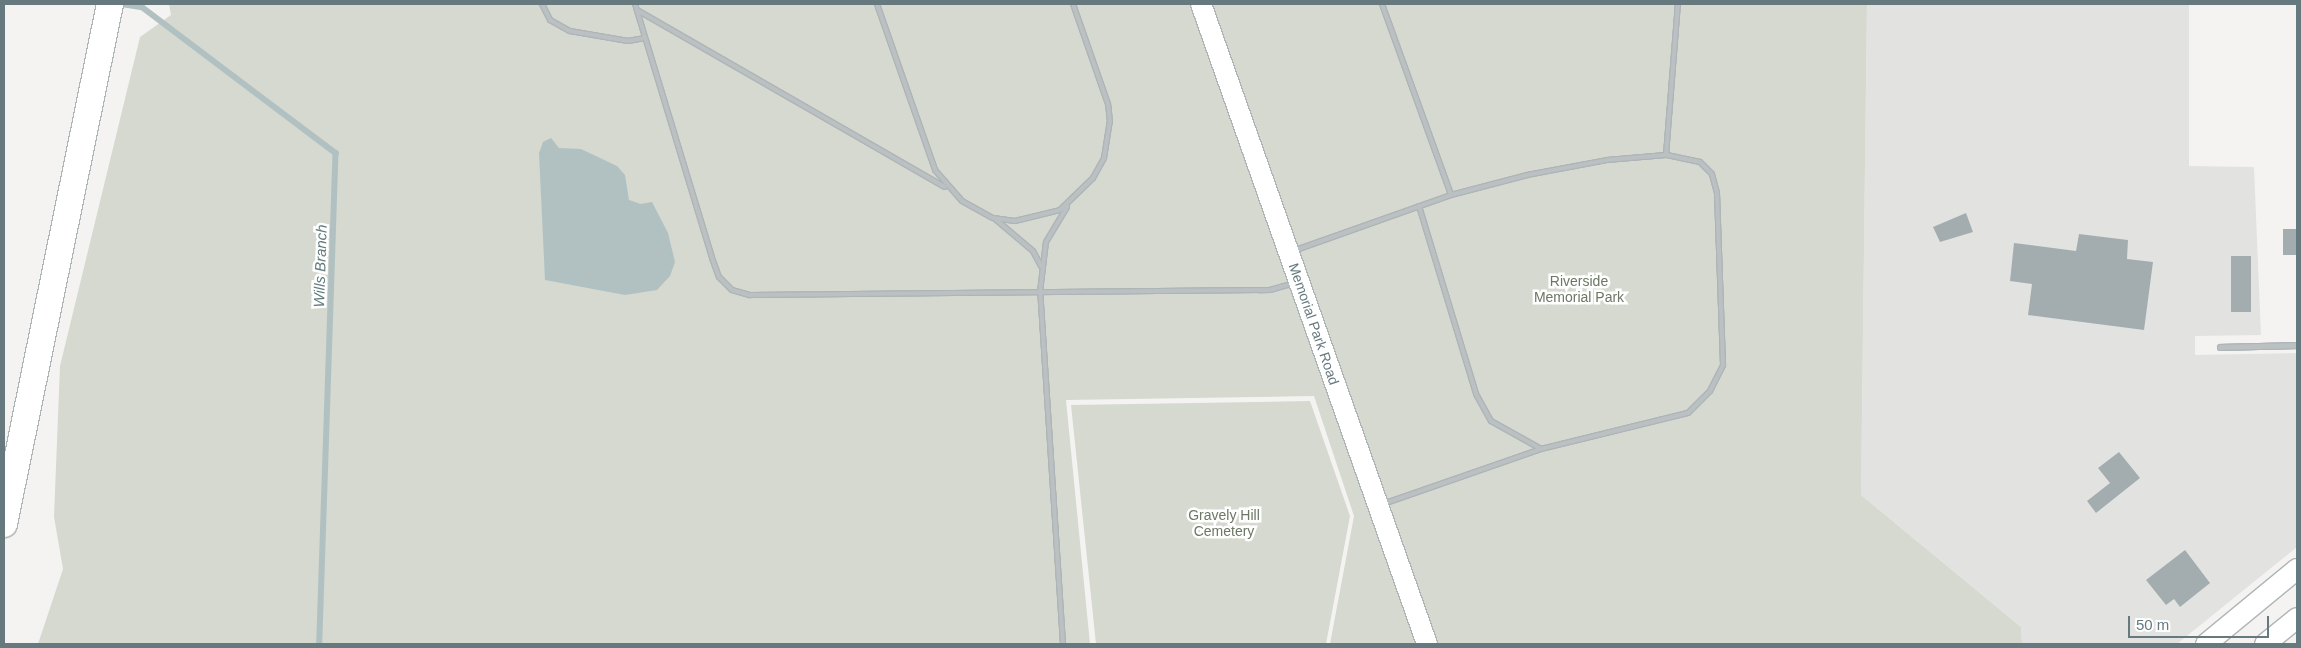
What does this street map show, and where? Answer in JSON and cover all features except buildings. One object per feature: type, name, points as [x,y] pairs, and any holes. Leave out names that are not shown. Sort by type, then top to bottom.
[{"type":"highway","points":[[4,524],[110,4]]},
{"type":"street","name":"Memorial Park Road","points":[[1201,4],[1427,644]]},
{"type":"street","points":[[2220,347],[2297,345]]},
{"type":"street","points":[[2206,644],[2297,569]]},
{"type":"street","points":[[2265,644],[2297,618]]},
{"type":"lane","points":[[542,4],[550,20],[570,31],[628,40],[645,38]]},
{"type":"lane","points":[[635,4],[712,258],[719,277],[732,290],[750,296],[1270,290],[1299,281]]},
{"type":"lane","points":[[877,4],[935,170],[947,188]]},
{"type":"lane","points":[[1063,644],[1040,292],[1041,266],[1046,242],[1069,203],[1093,178],[1104,158],[1110,122],[1108,104],[1073,4]]},
{"type":"lane","points":[[1382,4],[1451,195]]},
{"type":"lane","points":[[1666,155],[1678,4]]},
{"type":"lane","points":[[636,10],[947,188],[994,218],[1033,250],[1041,266]]},
{"type":"lane","points":[[1289,252],[1451,195],[1563,168],[1666,155],[1700,162],[1712,174],[1723,365],[1710,391],[1688,414],[1541,449],[1378,506]]},
{"type":"lane","points":[[994,218],[1037,218],[1069,203]]},
{"type":"lane","points":[[1419,206],[1476,394],[1491,421],[1541,449]]},
{"type":"shaded area","points":[[1867,4],[2189,4],[2189,166],[2254,167],[2261,335],[2195,336],[2195,355],[2297,353],[2297,547],[2177,644],[2022,644],[2021,627],[1861,495]]},
{"type":"shaded area","points":[[551,138],[559,148],[581,149],[617,166],[625,175],[629,200],[641,204],[652,202],[668,233],[675,262],[670,276],[657,290],[625,295],[545,280],[539,153],[543,142]]},
{"type":"green space","name":"Riverside Memorial Park","points":[[169,4],[1867,4],[1861,495],[2021,627],[2022,644],[1330,644],[1354,516],[1314,396],[1066,400],[1090,644],[38,644],[63,569],[54,517],[60,366],[140,37],[171,15]]},
{"type":"green space","name":"Gravely Hill Cemetery","points":[[1310,401],[1350,516],[1326,644],[1096,644],[1071,405]]},
{"type":"waterway","name":"Wills Branch","points":[[122,4],[142,7],[336,153],[320,644]]}]
